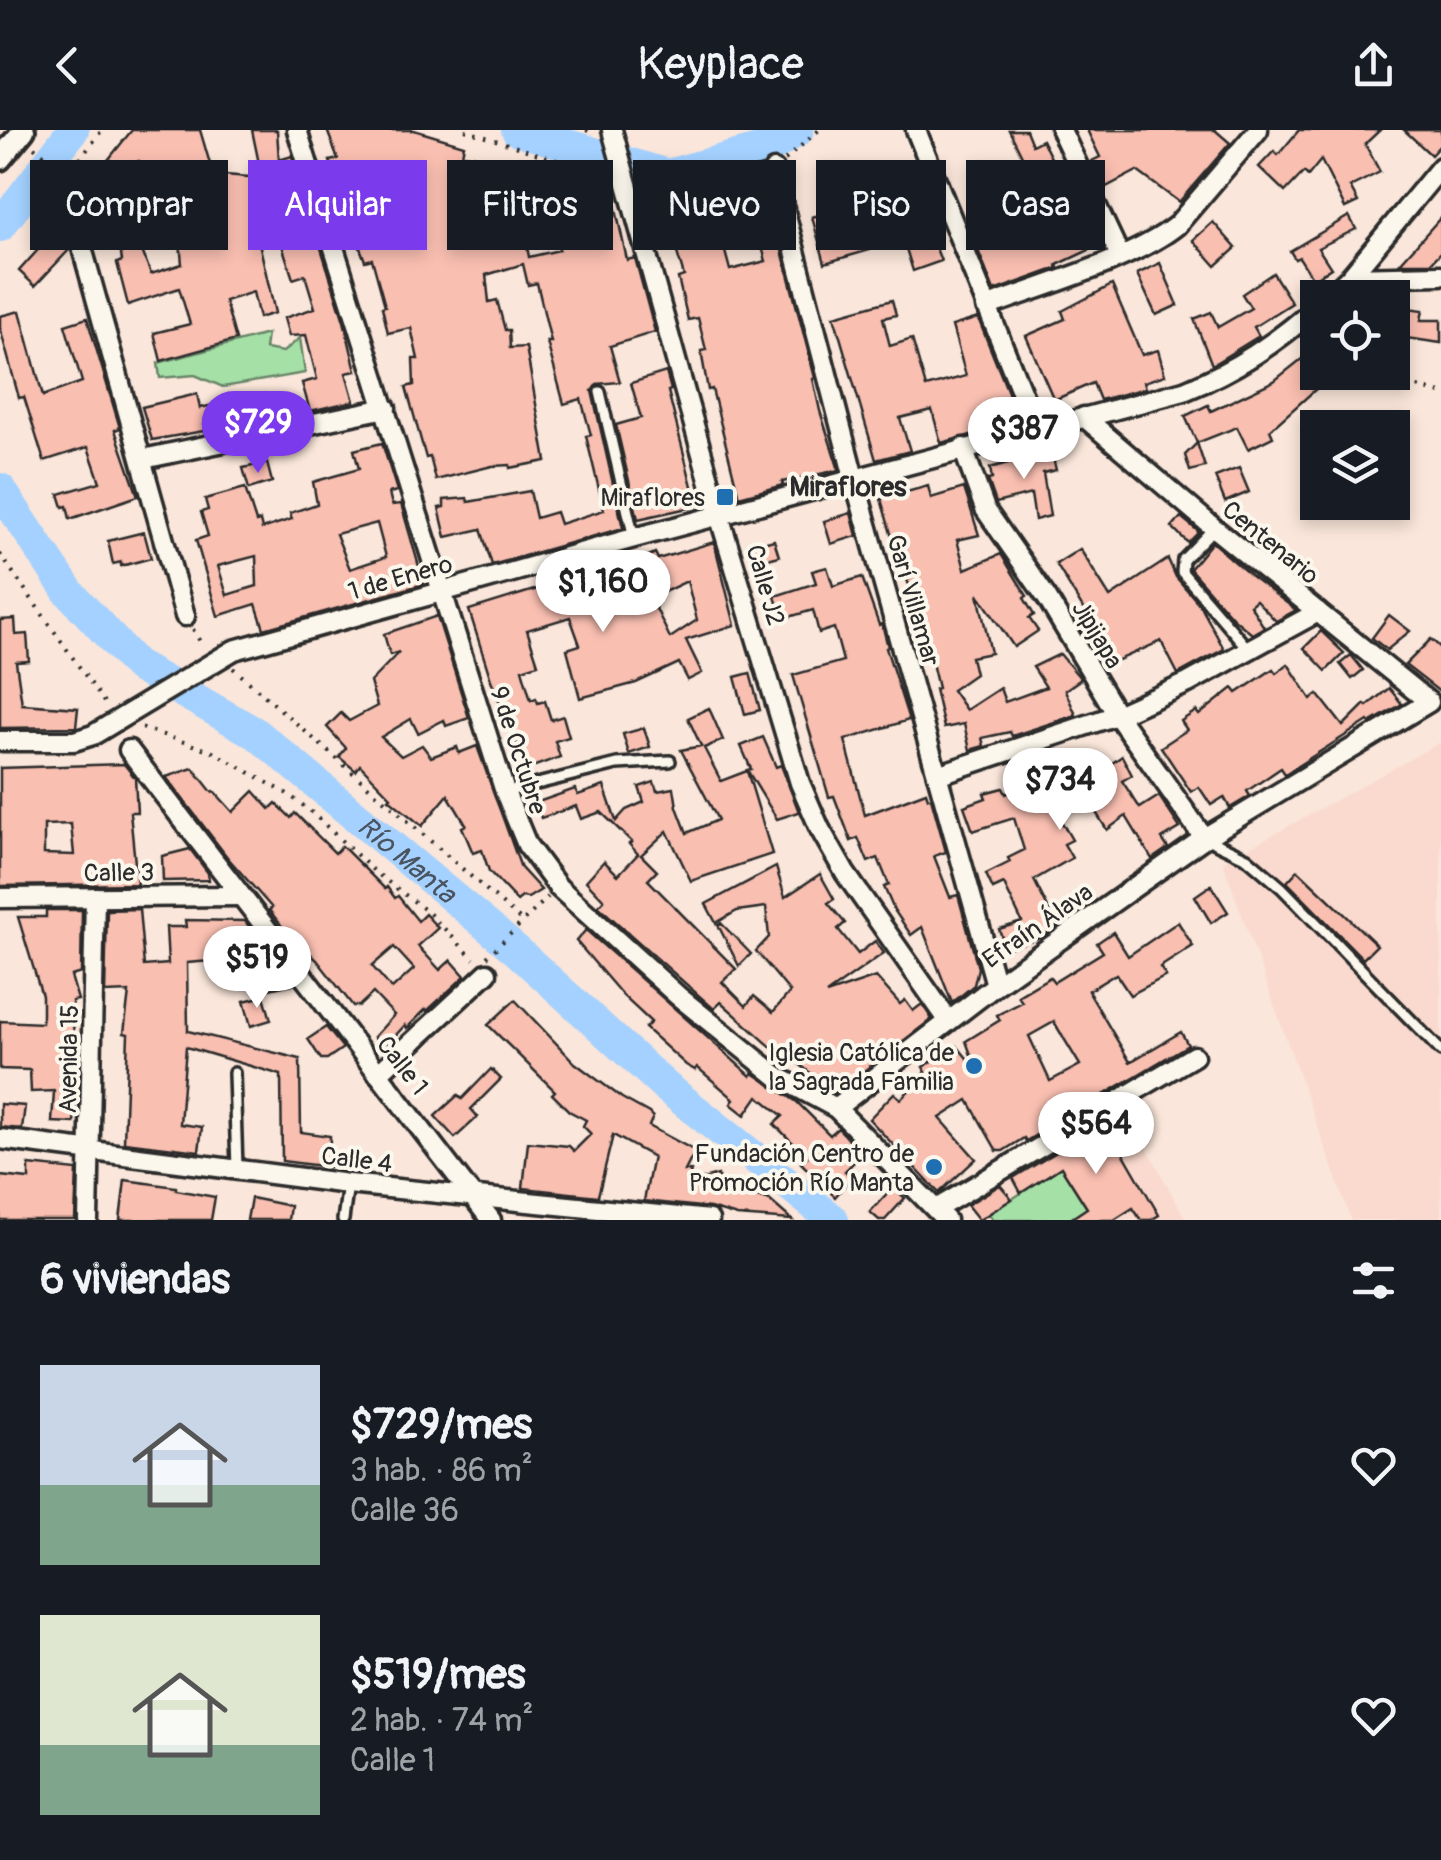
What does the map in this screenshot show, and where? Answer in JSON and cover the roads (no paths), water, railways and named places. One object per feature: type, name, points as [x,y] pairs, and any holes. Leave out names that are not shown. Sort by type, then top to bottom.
[{"type":"street","name":"9 de Octubre","points":[[297,130],[505,792],[527,845],[558,887],[678,996],[778,1077],[836,1108],[941,1214]]},
{"type":"street","points":[[916,130],[1036,428]]},
{"type":"street","points":[[1061,130],[1120,256]]},
{"type":"street","points":[[986,307],[1164,236],[1252,132]]},
{"type":"street","name":"Calle J2","points":[[614,135],[790,757],[814,818],[845,873],[948,1020]]},
{"type":"street","points":[[0,159],[27,137]]},
{"type":"street","points":[[1350,278],[1441,167]]},
{"type":"street","points":[[83,250],[186,616]]},
{"type":"street","name":"Garí Villamar","points":[[795,250],[854,478],[996,985]]},
{"type":"street","points":[[1350,278],[1441,275]]},
{"type":"street","name":"1 de Enero","points":[[0,741],[74,741],[122,718],[211,662],[634,538],[1184,390],[1218,378],[1300,322]]},
{"type":"street","points":[[143,459],[386,408]]},
{"type":"street","name":"Centenario","points":[[1084,417],[1429,702]]},
{"type":"street","name":"Jipijapa","points":[[963,448],[985,509],[1047,598],[1117,714],[1204,838]]},
{"type":"street","points":[[937,776],[1117,714],[1318,612]]},
{"type":"street","name":"Efraín Álava","points":[[836,1108],[948,1020],[1204,838],[1429,702]]},
{"type":"street","name":"Calle 1","points":[[129,750],[492,1220]]},
{"type":"street","name":"Calle 3","points":[[0,898],[240,896]]},
{"type":"street","name":"Avenida 15","points":[[88,1220],[95,898]]},
{"type":"street","points":[[378,1074],[483,969]]},
{"type":"street","points":[[941,1214],[1194,1056]]},
{"type":"street","name":"Calle 4","points":[[0,1140],[348,1184],[709,1220]]},
{"type":"lane","points":[[600,392],[634,538]]},
{"type":"lane","points":[[1214,528],[1183,560],[1182,572],[1248,650]]},
{"type":"lane","points":[[505,792],[617,764],[670,761]]},
{"type":"lane","points":[[1204,838],[1247,858],[1282,888],[1441,1051]]},
{"type":"lane","points":[[234,1073],[237,1170]]},
{"type":"lane","points":[[343,1220],[348,1184]]},
{"type":"waterway","points":[[0,226],[73,130]]},
{"type":"waterway","points":[[517,130],[668,175],[773,146],[798,130]]},
{"type":"waterway","name":"Río Manta","points":[[0,489],[68,591],[137,666],[257,734],[516,950],[665,1086],[833,1220]]},
{"type":"place","name":"Miraflores","points":[[725,497]]},
{"type":"place","name":"Iglesia Católica de la Sagrada Familia","points":[[974,1066]]},
{"type":"place","name":"Fundación Centro de Promoción Río Manta","points":[[934,1167]]},
{"type":"district","name":"Miraflores","points":[[848,486]]}]
